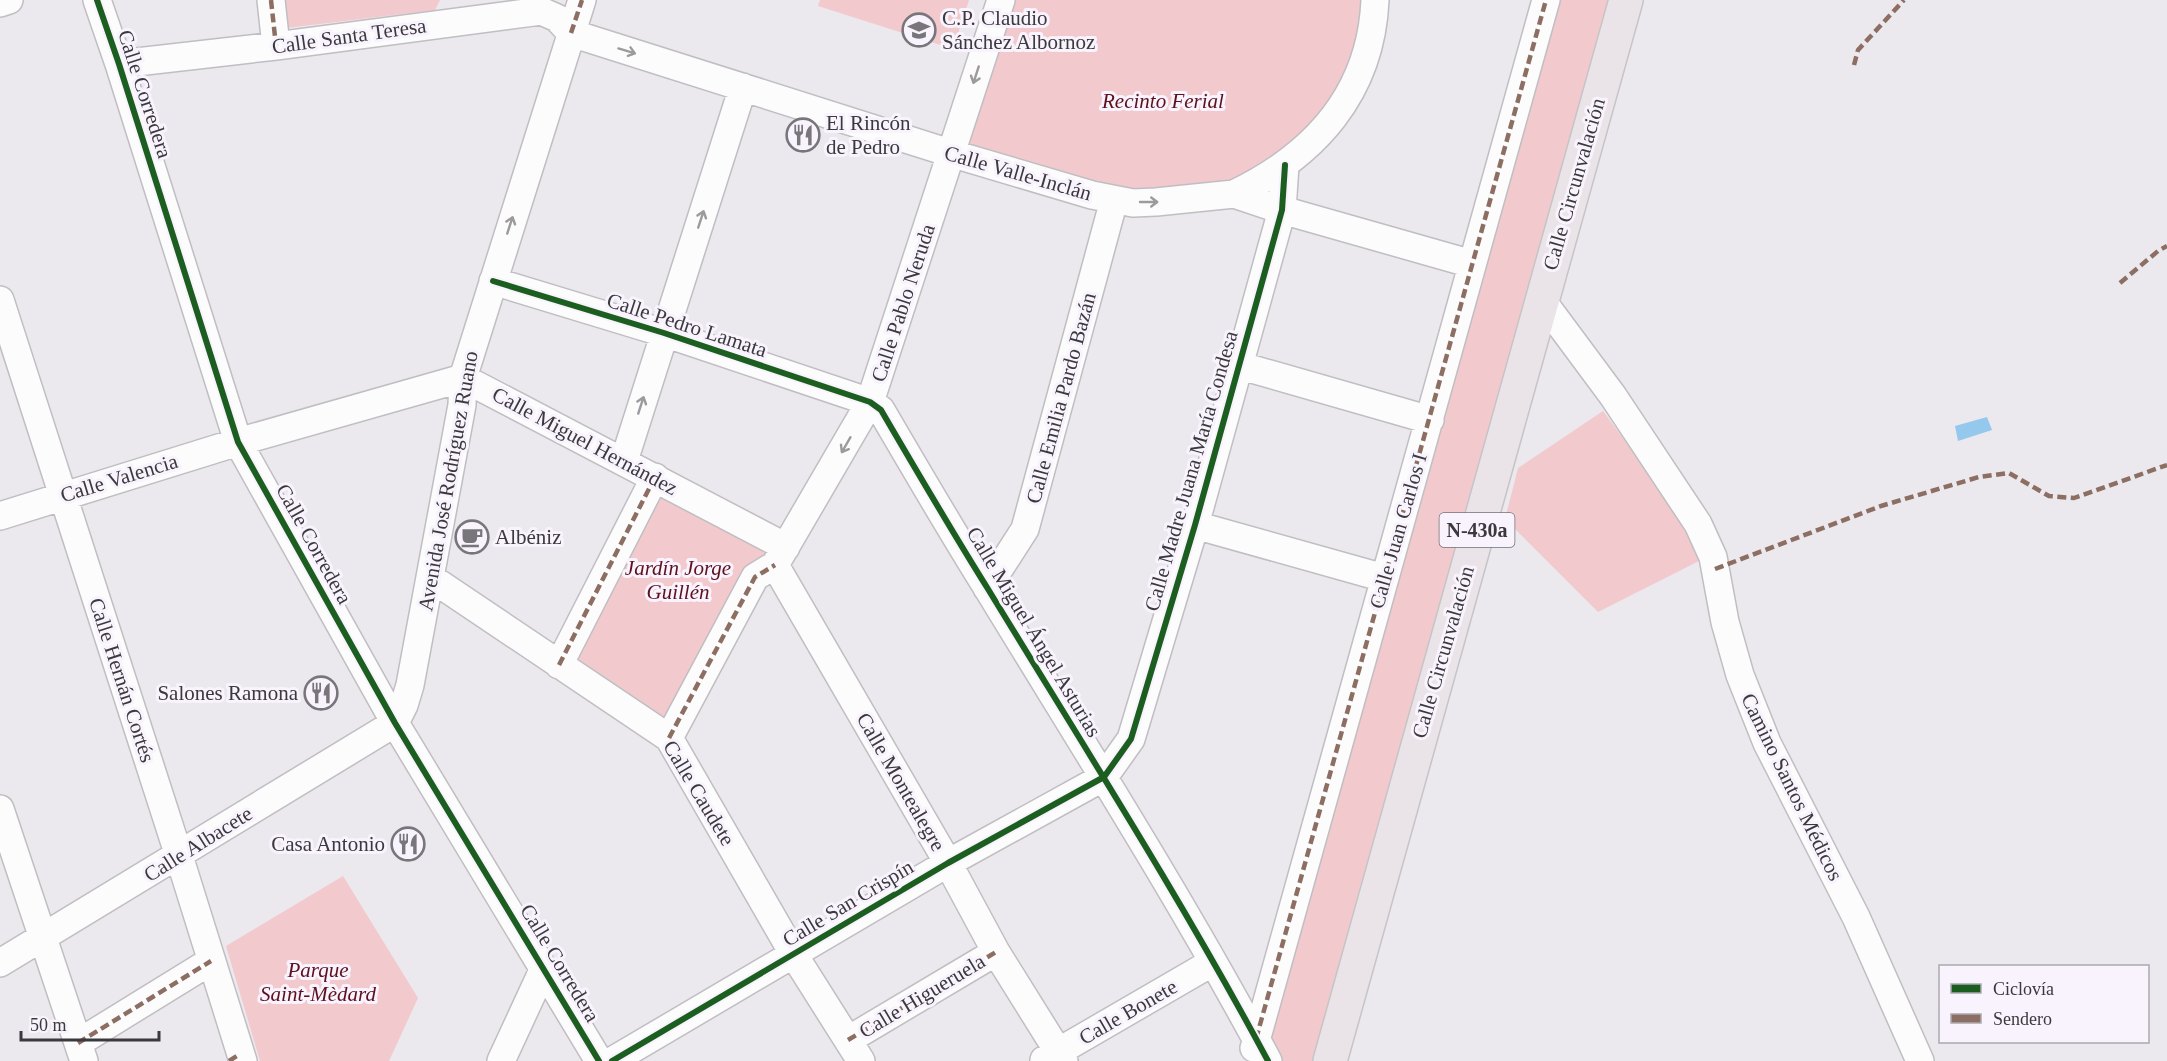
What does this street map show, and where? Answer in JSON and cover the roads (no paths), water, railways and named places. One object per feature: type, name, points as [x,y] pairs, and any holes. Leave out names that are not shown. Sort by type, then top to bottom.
[{"type":"main road","name":"Calle Circunvalación","points":[[1330,1061],[1626,0]]},
{"type":"street","points":[[0,3],[9,0]]},
{"type":"street","name":"Calle Corredera","points":[[97,0],[238,442],[395,723],[599,1061]]},
{"type":"street","points":[[271,0],[276,46]]},
{"type":"street","name":"Avenida José Rodríguez Ruano","points":[[395,723],[410,685],[462,405],[463,378],[582,0]]},
{"type":"street","name":"Calle Pablo Neruda","points":[[669,738],[755,577],[781,556],[870,402],[1001,0]]},
{"type":"street","points":[[1234,194],[1257,183],[1285,165],[1301,153],[1328,125],[1348,95],[1365,57],[1371,35],[1375,0]]},
{"type":"street","name":"Calle Juan Carlos I","points":[[1258,1054],[1384,578],[1546,0]]},
{"type":"street","name":"Calle Santa Teresa","points":[[119,64],[541,11],[557,18],[571,33]]},
{"type":"street","name":"Calle Valle-Inclán","points":[[571,33],[950,153],[1092,195],[1132,202],[1174,202],[1234,194],[1282,210],[1472,264]]},
{"type":"street","points":[[624,460],[743,87]]},
{"type":"street","name":"Calle Madre Juana María Condesa","points":[[1104,777],[1131,738],[1196,525],[1238,364],[1282,210],[1285,165]]},
{"type":"street","name":"Calle Emilia Pardo Bazán","points":[[987,588],[1025,529],[1114,200]]},
{"type":"street","name":"Calle Pedro Lamata","points":[[493,281],[664,333],[870,402]]},
{"type":"street","name":"Camino Santos Médicos","points":[[1541,299],[1613,396],[1698,524],[1713,557],[1725,622],[1740,675],[1763,733],[1856,917],[1920,1061]]},
{"type":"street","name":"Calle Hernán Cortés","points":[[0,300],[179,856],[211,961],[237,1059]]},
{"type":"street","points":[[1238,364],[1430,420]]},
{"type":"street","points":[[238,442],[463,378]]},
{"type":"street","name":"Calle Miguel Hernández","points":[[463,378],[655,477],[781,556]]},
{"type":"street","name":"Calle Miguel Ángel Asturias","points":[[870,402],[881,410],[987,588],[1104,777],[1213,962],[1258,1054]]},
{"type":"street","name":"Calle Valencia","points":[[0,516],[238,442]]},
{"type":"street","points":[[559,665],[655,477]]},
{"type":"street","points":[[1196,525],[1384,578]]},
{"type":"street","name":"Calle Montealegre","points":[[781,556],[1055,1058]]},
{"type":"street","name":"Calle Caudete","points":[[431,578],[669,738],[794,955],[855,1050]]},
{"type":"street","name":"Calle Albacete","points":[[0,963],[43,939],[395,723]]},
{"type":"street","name":"Calle San Crispín","points":[[612,1061],[948,863],[1104,777]]},
{"type":"street","points":[[0,809],[81,1052],[211,961]]},
{"type":"street","name":"Calle Higueruela","points":[[855,1050],[996,952]]},
{"type":"street","name":"Calle Bonete","points":[[1055,1058],[1213,962]]},
{"type":"street","points":[[501,1061],[544,968]]},
{"type":"water","points":[[1987,417],[1992,430],[1958,441],[1955,426]]},
{"type":"place","name":"C.P. Claudio Sánchez Albornoz","points":[[919,30]]},
{"type":"place","name":"El Rincón de Pedro","points":[[803,135]]},
{"type":"place","name":"Albéniz","points":[[472,537]]},
{"type":"place","name":"Salones Ramona","points":[[321,693]]},
{"type":"place","name":"Casa Antonio","points":[[408,844]]},
{"type":"park label","name":"Recinto Ferial","points":[[1163,101]]},
{"type":"park label","name":"Jardín Jorge Guillén","points":[[678,580]]},
{"type":"park label","name":"Parque Saint-Mèdard","points":[[318,982]]}]
